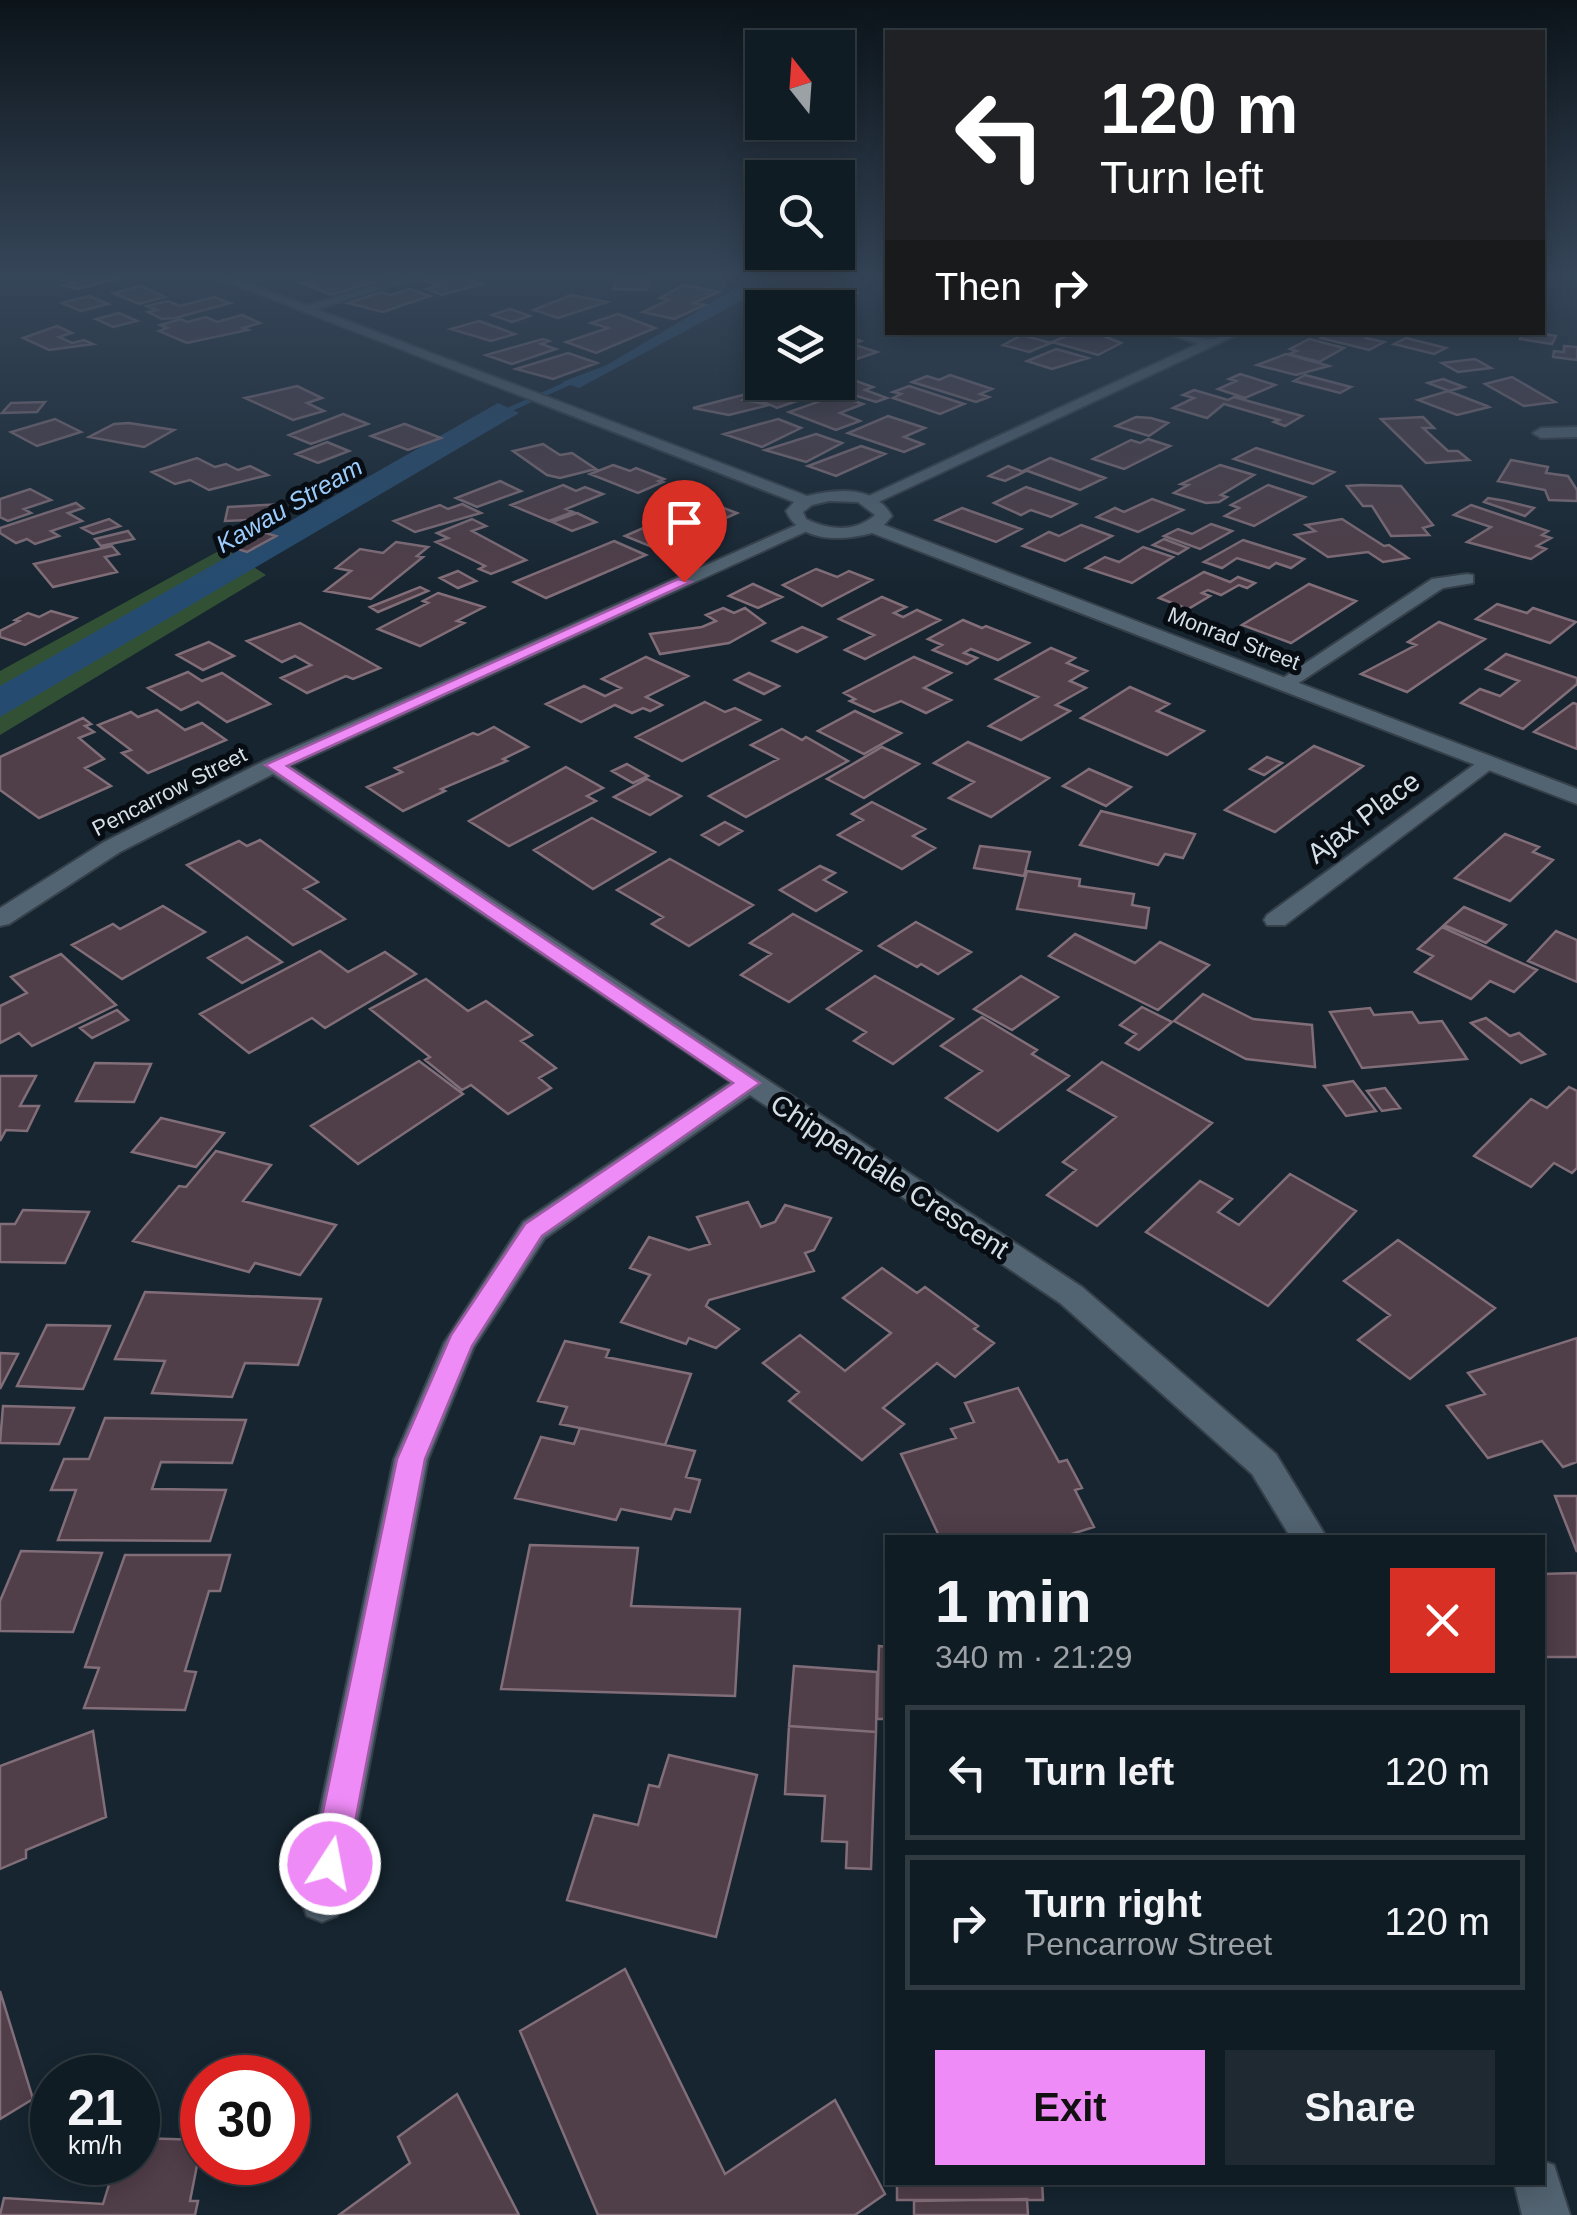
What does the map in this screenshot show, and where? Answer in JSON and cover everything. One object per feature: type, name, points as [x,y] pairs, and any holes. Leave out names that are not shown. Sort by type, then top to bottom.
[{"type":"street","points":[[489,380],[806,501]]},
{"type":"street","points":[[868,500],[1132,380]]},
{"type":"street","points":[[1541,434],[1577,432]]},
{"type":"street","points":[[829,496],[868,500],[883,510],[884,516],[873,527],[833,533],[798,522],[794,511],[806,501],[829,496]]},
{"type":"street","name":"Pencarrow Street","points":[[0,919],[112,847],[274,765],[807,527]]},
{"type":"street","name":"Monrad Street","points":[[873,527],[1577,796]]},
{"type":"street","points":[[1284,684],[1438,583],[1467,579]]},
{"type":"street","name":"Ajax Place","points":[[1276,920],[1486,762]]},
{"type":"street","name":"Chippendale Crescent","points":[[274,765],[1070,1295],[1264,1464],[1308,1535]]},
{"type":"street","points":[[322,1900],[411,1459],[460,1342],[534,1230],[749,1083]]},
{"type":"street","points":[[1538,2185],[1546,2215]]},
{"type":"green space","points":[[224,548],[266,575],[0,735],[0,671]]},
{"type":"water","points":[[593,380],[579,388],[562,382]]},
{"type":"water","points":[[498,403],[519,413],[0,717],[0,686]]},
{"type":"building","points":[[966,380],[992,389],[980,394],[989,397],[976,402],[912,382]]},
{"type":"building","points":[[1260,380],[1275,385],[1245,398],[1218,389],[1236,381]]},
{"type":"building","points":[[1326,380],[1351,387],[1340,393],[1294,381]]},
{"type":"building","points":[[1447,380],[1464,387],[1449,391],[1428,383]]},
{"type":"building","points":[[1518,380],[1555,402],[1524,406],[1485,384]]},
{"type":"building","points":[[855,381],[873,387],[865,390],[887,398],[876,402],[855,396]]},
{"type":"building","points":[[297,386],[322,398],[307,403],[324,411],[293,420],[245,398]]},
{"type":"building","points":[[909,386],[964,404],[940,414],[893,398],[901,394],[893,392]]},
{"type":"building","points":[[1194,390],[1302,416],[1285,426],[1274,422],[1279,420],[1224,404],[1207,418],[1173,408],[1194,398],[1183,395]]},
{"type":"building","points":[[1448,391],[1489,407],[1457,415],[1418,400]]},
{"type":"building","points":[[745,394],[744,400],[769,405],[729,415],[693,408]]},
{"type":"building","points":[[794,400],[797,401],[777,408],[761,401]]},
{"type":"building","points":[[823,400],[863,404],[840,413],[860,421],[836,430],[789,412]]},
{"type":"building","points":[[45,402],[37,412],[2,413],[11,403]]},
{"type":"building","points":[[343,414],[368,424],[311,444],[289,435]]},
{"type":"building","points":[[888,416],[925,428],[904,437],[923,444],[904,452],[848,433]]},
{"type":"building","points":[[1136,417],[1168,423],[1149,436],[1116,426]]},
{"type":"building","points":[[1423,417],[1434,428],[1423,428],[1448,451],[1458,451],[1469,460],[1426,463],[1381,419]]},
{"type":"building","points":[[55,419],[81,432],[37,446],[11,432]]},
{"type":"building","points":[[778,419],[801,428],[762,447],[724,434]]},
{"type":"building","points":[[114,424],[174,430],[144,447],[89,437]]},
{"type":"building","points":[[404,424],[441,438],[408,450],[371,436]]},
{"type":"building","points":[[816,434],[842,443],[806,462],[765,450]]},
{"type":"building","points":[[1148,439],[1170,446],[1124,469],[1093,459],[1131,440],[1140,443]]},
{"type":"building","points":[[327,442],[349,451],[318,463],[296,454]]},
{"type":"building","points":[[543,444],[560,455],[572,453],[596,469],[560,478],[547,475],[513,451]]},
{"type":"building","points":[[861,446],[885,454],[836,476],[808,466]]},
{"type":"building","points":[[1256,448],[1334,472],[1313,484],[1234,459]]},
{"type":"building","points":[[197,458],[215,467],[226,464],[238,470],[250,466],[268,475],[209,490],[190,480],[175,484],[152,472]]},
{"type":"building","points":[[1050,458],[1105,478],[1080,490],[1025,470]]},
{"type":"building","points":[[1511,460],[1548,467],[1546,473],[1568,476],[1577,490],[1577,501],[1549,500],[1545,490],[1498,481]]},
{"type":"building","points":[[613,465],[630,471],[636,468],[664,479],[638,493],[590,474]]},
{"type":"building","points":[[1220,465],[1254,475],[1221,495],[1227,497],[1219,502],[1206,503],[1174,493],[1188,485],[1181,484]]},
{"type":"building","points":[[1008,466],[1024,472],[1005,481],[989,476]]},
{"type":"building","points":[[500,481],[521,491],[477,507],[456,498]]},
{"type":"building","points":[[563,485],[603,494],[566,509],[573,512],[549,521],[511,505]]},
{"type":"building","points":[[1268,485],[1305,497],[1254,526],[1225,516],[1239,508],[1231,505]]},
{"type":"building","points":[[1347,486],[1401,486],[1433,525],[1423,528],[1429,535],[1391,536],[1372,506],[1363,506]]},
{"type":"building","points":[[1026,487],[1076,504],[1051,517],[1031,510],[1021,515],[994,503]]},
{"type":"building","points":[[30,489],[51,500],[24,509],[31,513],[8,521],[0,517],[0,499]]},
{"type":"building","points":[[1488,498],[1534,508],[1525,516],[1484,502]]},
{"type":"building","points":[[1152,499],[1183,510],[1138,532],[1097,517],[1115,508],[1124,512]]},
{"type":"building","points":[[705,501],[737,513],[657,549],[625,536]]},
{"type":"building","points":[[76,503],[83,508],[68,513],[82,521],[51,531],[59,536],[35,544],[27,539],[16,543],[0,533],[0,528]]},
{"type":"building","points":[[284,504],[282,518],[249,523],[225,521],[228,507]]},
{"type":"building","points":[[462,504],[481,513],[415,532],[394,521],[440,505],[448,509]]},
{"type":"building","points":[[1471,505],[1548,531],[1542,535],[1551,538],[1537,546],[1546,549],[1531,559],[1467,542],[1491,527],[1454,515]]},
{"type":"building","points":[[962,508],[1021,529],[996,542],[936,520]]},
{"type":"building","points":[[577,513],[596,522],[572,531],[552,522]]},
{"type":"building","points":[[109,519],[120,526],[93,534],[82,528]]},
{"type":"building","points":[[472,519],[486,526],[472,531],[526,560],[491,574],[479,569],[485,566],[436,542],[448,538],[437,533]]},
{"type":"building","points":[[1342,519],[1408,558],[1383,562],[1368,552],[1328,557],[1295,535],[1315,531],[1306,525]]},
{"type":"building","points":[[1211,524],[1232,531],[1200,549],[1164,536],[1178,529],[1192,534]]},
{"type":"building","points":[[1081,525],[1112,536],[1065,561],[1023,546],[1049,532],[1059,536]]},
{"type":"building","points":[[249,528],[276,536],[247,552],[219,543]]},
{"type":"building","points":[[128,531],[134,539],[101,546],[95,539]]},
{"type":"building","points":[[1164,539],[1188,548],[1178,554],[1153,545]]},
{"type":"building","points":[[1243,540],[1304,559],[1291,568],[1276,563],[1269,568],[1237,558],[1222,568],[1204,562]]},
{"type":"building","points":[[614,541],[646,555],[546,598],[514,582]]},
{"type":"building","points":[[396,542],[428,547],[417,556],[423,557],[371,599],[325,591],[351,571],[336,568],[360,549],[383,553]]},
{"type":"building","points":[[112,546],[119,554],[105,557],[117,572],[53,587],[34,564]]},
{"type":"building","points":[[1143,547],[1173,557],[1132,583],[1086,568],[1105,557],[1119,562]]},
{"type":"building","points":[[816,569],[837,577],[849,571],[872,580],[822,606],[783,585]]},
{"type":"building","points":[[458,571],[476,581],[458,588],[440,578]]},
{"type":"building","points":[[1204,572],[1230,582],[1238,577],[1255,583],[1247,588],[1239,585],[1221,595],[1208,590],[1202,593],[1210,596],[1188,609],[1159,598]]},
{"type":"building","points":[[753,584],[782,597],[758,608],[729,596]]},
{"type":"building","points":[[1309,584],[1356,601],[1291,643],[1242,625]]},
{"type":"building","points":[[420,587],[428,591],[378,612],[370,607]]},
{"type":"building","points":[[438,593],[484,607],[457,621],[464,623],[420,646],[378,629],[428,603],[423,601]]},
{"type":"building","points":[[882,597],[906,607],[894,613],[903,617],[917,610],[940,620],[865,659],[845,650],[874,635],[839,619]]},
{"type":"building","points":[[1497,604],[1527,613],[1533,608],[1576,622],[1550,643],[1476,619]]},
{"type":"building","points":[[723,608],[734,613],[745,608],[765,623],[729,643],[660,654],[650,634],[702,627],[716,621],[706,615]]},
{"type":"building","points":[[51,611],[76,618],[25,645],[0,637],[0,631],[28,613],[39,617]]},
{"type":"building","points":[[963,620],[1029,643],[998,660],[971,649],[964,653],[977,658],[967,664],[933,650],[942,645],[928,639]]},
{"type":"building","points":[[1439,622],[1485,639],[1407,692],[1361,674],[1416,645],[1408,642]]},
{"type":"building","points":[[300,623],[380,668],[353,679],[346,676],[307,693],[281,678],[311,665],[295,656],[282,662],[247,641]]},
{"type":"building","points":[[802,627],[826,637],[797,652],[773,641]]},
{"type":"building","points":[[209,642],[234,656],[203,670],[177,655]]},
{"type":"building","points":[[1051,648],[1075,658],[1067,663],[1087,671],[1070,681],[1086,688],[1056,705],[1070,711],[1021,740],[989,726],[1038,697],[996,679]]},
{"type":"building","points":[[1506,654],[1577,678],[1577,684],[1523,729],[1461,703],[1480,689],[1500,696],[1519,681],[1486,669]]},
{"type":"building","points":[[646,657],[688,676],[646,697],[662,705],[650,711],[643,708],[632,713],[615,705],[581,722],[546,704],[584,686],[605,696],[621,688],[602,679]]},
{"type":"building","points":[[914,657],[951,673],[924,688],[951,700],[926,713],[901,701],[874,712],[850,701],[855,699],[844,693]]},
{"type":"building","points":[[188,672],[202,681],[222,673],[270,704],[227,722],[198,702],[181,710],[148,688]]},
{"type":"building","points":[[749,673],[779,686],[764,694],[735,680]]},
{"type":"building","points":[[1130,687],[1169,704],[1157,711],[1204,731],[1167,755],[1081,718]]},
{"type":"building","points":[[705,702],[725,712],[735,708],[760,720],[682,761],[636,737]]},
{"type":"building","points":[[1573,703],[1577,704],[1577,749],[1534,732]]},
{"type":"building","points":[[157,710],[185,730],[202,723],[226,740],[148,773],[122,753],[131,750],[98,725],[131,712],[138,717]]},
{"type":"building","points":[[855,711],[901,733],[864,754],[818,731]]},
{"type":"building","points":[[83,718],[91,724],[85,726],[94,732],[79,738],[104,759],[85,768],[111,786],[39,818],[0,790],[0,757]]},
{"type":"building","points":[[494,727],[528,747],[403,811],[367,787],[402,772],[395,768]]},
{"type":"building","points":[[782,729],[802,740],[806,737],[848,761],[746,817],[709,796],[778,759],[751,745]]},
{"type":"building","points":[[968,742],[1049,778],[991,817],[949,798],[974,782],[934,763]]},
{"type":"building","points":[[1314,746],[1363,766],[1275,832],[1225,810]]},
{"type":"building","points":[[882,747],[919,764],[864,798],[827,779]]},
{"type":"building","points":[[1267,757],[1282,763],[1264,775],[1250,769]]},
{"type":"building","points":[[627,764],[648,776],[633,783],[612,771]]},
{"type":"building","points":[[566,767],[603,788],[587,796],[596,801],[509,846],[469,821]]},
{"type":"building","points":[[1089,769],[1131,787],[1106,806],[1063,786]]},
{"type":"building","points":[[647,779],[681,796],[650,815],[614,797]]},
{"type":"building","points":[[872,802],[925,829],[913,836],[935,848],[902,869],[838,835],[863,820],[852,814]]},
{"type":"building","points":[[1101,811],[1195,834],[1183,858],[1165,854],[1158,865],[1080,845]]},
{"type":"building","points":[[592,818],[655,852],[593,889],[534,850]]},
{"type":"building","points":[[725,822],[742,831],[719,845],[702,835]]},
{"type":"building","points":[[1505,834],[1539,847],[1533,852],[1553,860],[1510,901],[1455,878]]},
{"type":"building","points":[[260,840],[318,882],[304,889],[345,919],[293,945],[187,865],[239,841],[247,846]]},
{"type":"building","points":[[980,846],[1030,852],[1024,876],[974,868]]},
{"type":"building","points":[[670,859],[753,905],[689,946],[652,924],[663,917],[617,890]]},
{"type":"building","points":[[820,866],[835,873],[824,880],[846,892],[816,911],[780,890]]},
{"type":"building","points":[[1027,871],[1080,879],[1079,886],[1134,894],[1132,905],[1149,908],[1146,928],[1017,909]]},
{"type":"building","points":[[163,906],[205,932],[122,979],[72,945],[113,924],[120,929]]},
{"type":"building","points":[[1464,907],[1506,925],[1486,943],[1444,925]]},
{"type":"building","points":[[793,914],[861,951],[789,1002],[741,975],[771,954],[750,943]]},
{"type":"building","points":[[916,922],[971,952],[938,974],[879,946]]},
{"type":"building","points":[[1442,927],[1537,970],[1514,992],[1490,981],[1471,999],[1415,972],[1433,956],[1418,949]]},
{"type":"building","points":[[1556,931],[1577,940],[1577,982],[1528,961]]},
{"type":"building","points":[[1075,934],[1135,963],[1160,942],[1209,965],[1158,1010],[1049,956]]},
{"type":"building","points":[[247,937],[282,962],[242,983],[208,958]]},
{"type":"building","points":[[320,951],[348,972],[385,952],[416,974],[325,1028],[312,1018],[249,1053],[200,1014]]},
{"type":"building","points":[[61,954],[116,1005],[32,1046],[19,1033],[0,1043],[0,1006],[27,993],[11,977]]},
{"type":"building","points":[[875,976],[953,1019],[893,1064],[854,1041],[866,1032],[827,1009]]},
{"type":"building","points":[[1021,976],[1058,997],[1012,1030],[974,1009]]},
{"type":"building","points":[[426,979],[468,1011],[486,1001],[532,1035],[521,1041],[556,1068],[539,1078],[551,1088],[508,1114],[471,1085],[462,1090],[425,1060],[430,1057],[370,1009]]},
{"type":"building","points":[[1203,994],[1253,1019],[1312,1025],[1315,1067],[1246,1059],[1174,1021]]},
{"type":"building","points":[[1142,1007],[1172,1022],[1139,1050],[1126,1043],[1136,1034],[1120,1025]]},
{"type":"building","points":[[1370,1008],[1374,1015],[1412,1012],[1419,1023],[1442,1021],[1467,1059],[1362,1068],[1330,1012]]},
{"type":"building","points":[[117,1010],[128,1020],[92,1038],[80,1028]]},
{"type":"building","points":[[982,1017],[1037,1050],[1032,1054],[1069,1076],[998,1131],[946,1098],[982,1071],[941,1046]]},
{"type":"building","points":[[1486,1018],[1510,1036],[1519,1033],[1545,1054],[1521,1063],[1471,1023]]},
{"type":"building","points":[[419,1061],[463,1094],[358,1164],[311,1126]]},
{"type":"building","points":[[1102,1062],[1212,1123],[1097,1226],[1047,1195],[1076,1170],[1063,1162],[1116,1117],[1068,1090]]},
{"type":"building","points":[[95,1063],[151,1064],[134,1102],[76,1101]]},
{"type":"building","points":[[0,1076],[36,1076],[20,1106],[39,1106],[27,1131],[6,1130],[0,1141]]},
{"type":"building","points":[[1353,1081],[1376,1111],[1346,1116],[1324,1086]]},
{"type":"building","points":[[1569,1087],[1577,1091],[1577,1168],[1572,1173],[1554,1163],[1531,1187],[1474,1156],[1531,1099],[1547,1108]]},
{"type":"building","points":[[1385,1088],[1400,1108],[1382,1111],[1367,1091]]},
{"type":"building","points":[[161,1118],[224,1133],[196,1167],[132,1152]]},
{"type":"building","points":[[216,1151],[271,1165],[243,1201],[336,1225],[300,1275],[255,1263],[249,1272],[133,1241],[179,1186],[186,1187]]},
{"type":"building","points":[[1290,1174],[1356,1211],[1268,1306],[1146,1232],[1200,1181],[1232,1199],[1218,1212],[1239,1225]]},
{"type":"building","points":[[748,1202],[761,1227],[775,1222],[785,1205],[831,1218],[814,1250],[805,1253],[814,1271],[709,1300],[706,1306],[739,1329],[716,1348],[689,1338],[686,1344],[621,1322],[650,1275],[630,1268],[649,1237],[689,1250],[710,1244],[697,1217]]},
{"type":"building","points":[[23,1210],[89,1212],[65,1263],[0,1262],[0,1224],[15,1224]]},
{"type":"building","points":[[1398,1240],[1495,1308],[1410,1379],[1358,1340],[1390,1315],[1344,1281]]},
{"type":"building","points":[[882,1268],[917,1293],[925,1287],[978,1326],[974,1329],[994,1343],[955,1377],[937,1363],[883,1408],[904,1424],[862,1460],[789,1401],[799,1392],[763,1363],[800,1335],[845,1371],[891,1333],[843,1298]]},
{"type":"building","points":[[145,1292],[321,1299],[298,1365],[245,1363],[232,1397],[152,1393],[165,1361],[115,1359]]},
{"type":"building","points":[[47,1325],[110,1326],[83,1389],[17,1386]]},
{"type":"building","points":[[1577,1338],[1577,1462],[1563,1467],[1542,1441],[1488,1458],[1447,1406],[1485,1394],[1468,1373]]},
{"type":"building","points":[[565,1341],[609,1350],[606,1357],[691,1374],[665,1445],[560,1424],[567,1407],[538,1401]]},
{"type":"building","points":[[0,1353],[18,1354],[0,1389]]},
{"type":"building","points":[[1018,1388],[1059,1462],[1067,1460],[1082,1488],[1075,1490],[1094,1527],[1069,1535],[939,1535],[901,1454],[956,1438],[951,1429],[974,1422],[965,1403]]},
{"type":"building","points":[[3,1406],[74,1408],[59,1444],[0,1443]]},
{"type":"building","points":[[105,1418],[246,1420],[232,1463],[161,1462],[152,1489],[226,1490],[210,1541],[58,1540],[76,1490],[51,1490],[64,1459],[89,1459]]},
{"type":"building","points":[[580,1428],[695,1451],[686,1477],[700,1480],[690,1512],[675,1509],[671,1519],[621,1509],[616,1520],[515,1498],[541,1437],[574,1444]]},
{"type":"building","points":[[1555,1496],[1577,1496],[1577,1552]]},
{"type":"building","points":[[530,1545],[638,1548],[631,1606],[740,1609],[735,1696],[501,1689]]},
{"type":"building","points":[[21,1551],[102,1553],[73,1632],[0,1631],[0,1601]]},
{"type":"building","points":[[125,1555],[230,1555],[220,1591],[209,1591],[185,1671],[196,1672],[185,1710],[84,1708],[99,1668],[85,1667]]},
{"type":"building","points":[[1577,1573],[1577,1657],[1545,1657],[1545,1574]]},
{"type":"building","points":[[879,1646],[885,1647],[885,1719],[877,1719]]},
{"type":"building","points":[[794,1666],[877,1672],[876,1732],[789,1726]]},
{"type":"building","points":[[789,1726],[876,1732],[871,1869],[846,1868],[847,1842],[822,1841],[825,1796],[785,1794]]},
{"type":"building","points":[[93,1731],[106,1817],[26,1850],[26,1858],[0,1869],[0,1766]]},
{"type":"building","points":[[669,1755],[757,1775],[716,1937],[567,1900],[594,1815],[638,1825],[649,1785],[659,1787]]},
{"type":"building","points":[[625,1969],[725,2174],[835,2100],[885,2194],[855,2215],[598,2215],[520,2031]]},
{"type":"building","points":[[0,1991],[30,2089],[30,2101],[0,2119]]},
{"type":"building","points":[[457,2094],[519,2215],[339,2215],[410,2163],[398,2137]]},
{"type":"building","points":[[160,2139],[180,2139],[180,2185],[193,2185],[190,2201],[198,2201],[195,2215],[0,2215],[4,2198],[103,2204],[109,2185],[160,2185]]},
{"type":"building","points":[[897,2185],[1042,2185],[1043,2200],[897,2200]]},
{"type":"building","points":[[1027,2199],[1028,2215],[914,2215],[914,2201]]},
{"type":"waterway","name":"Kawau Stream","points":[[491,417],[576,380]]},
{"type":"route","points":[[330,1864],[411,1459],[460,1342],[534,1230],[749,1083],[274,765],[684,582]]}]
